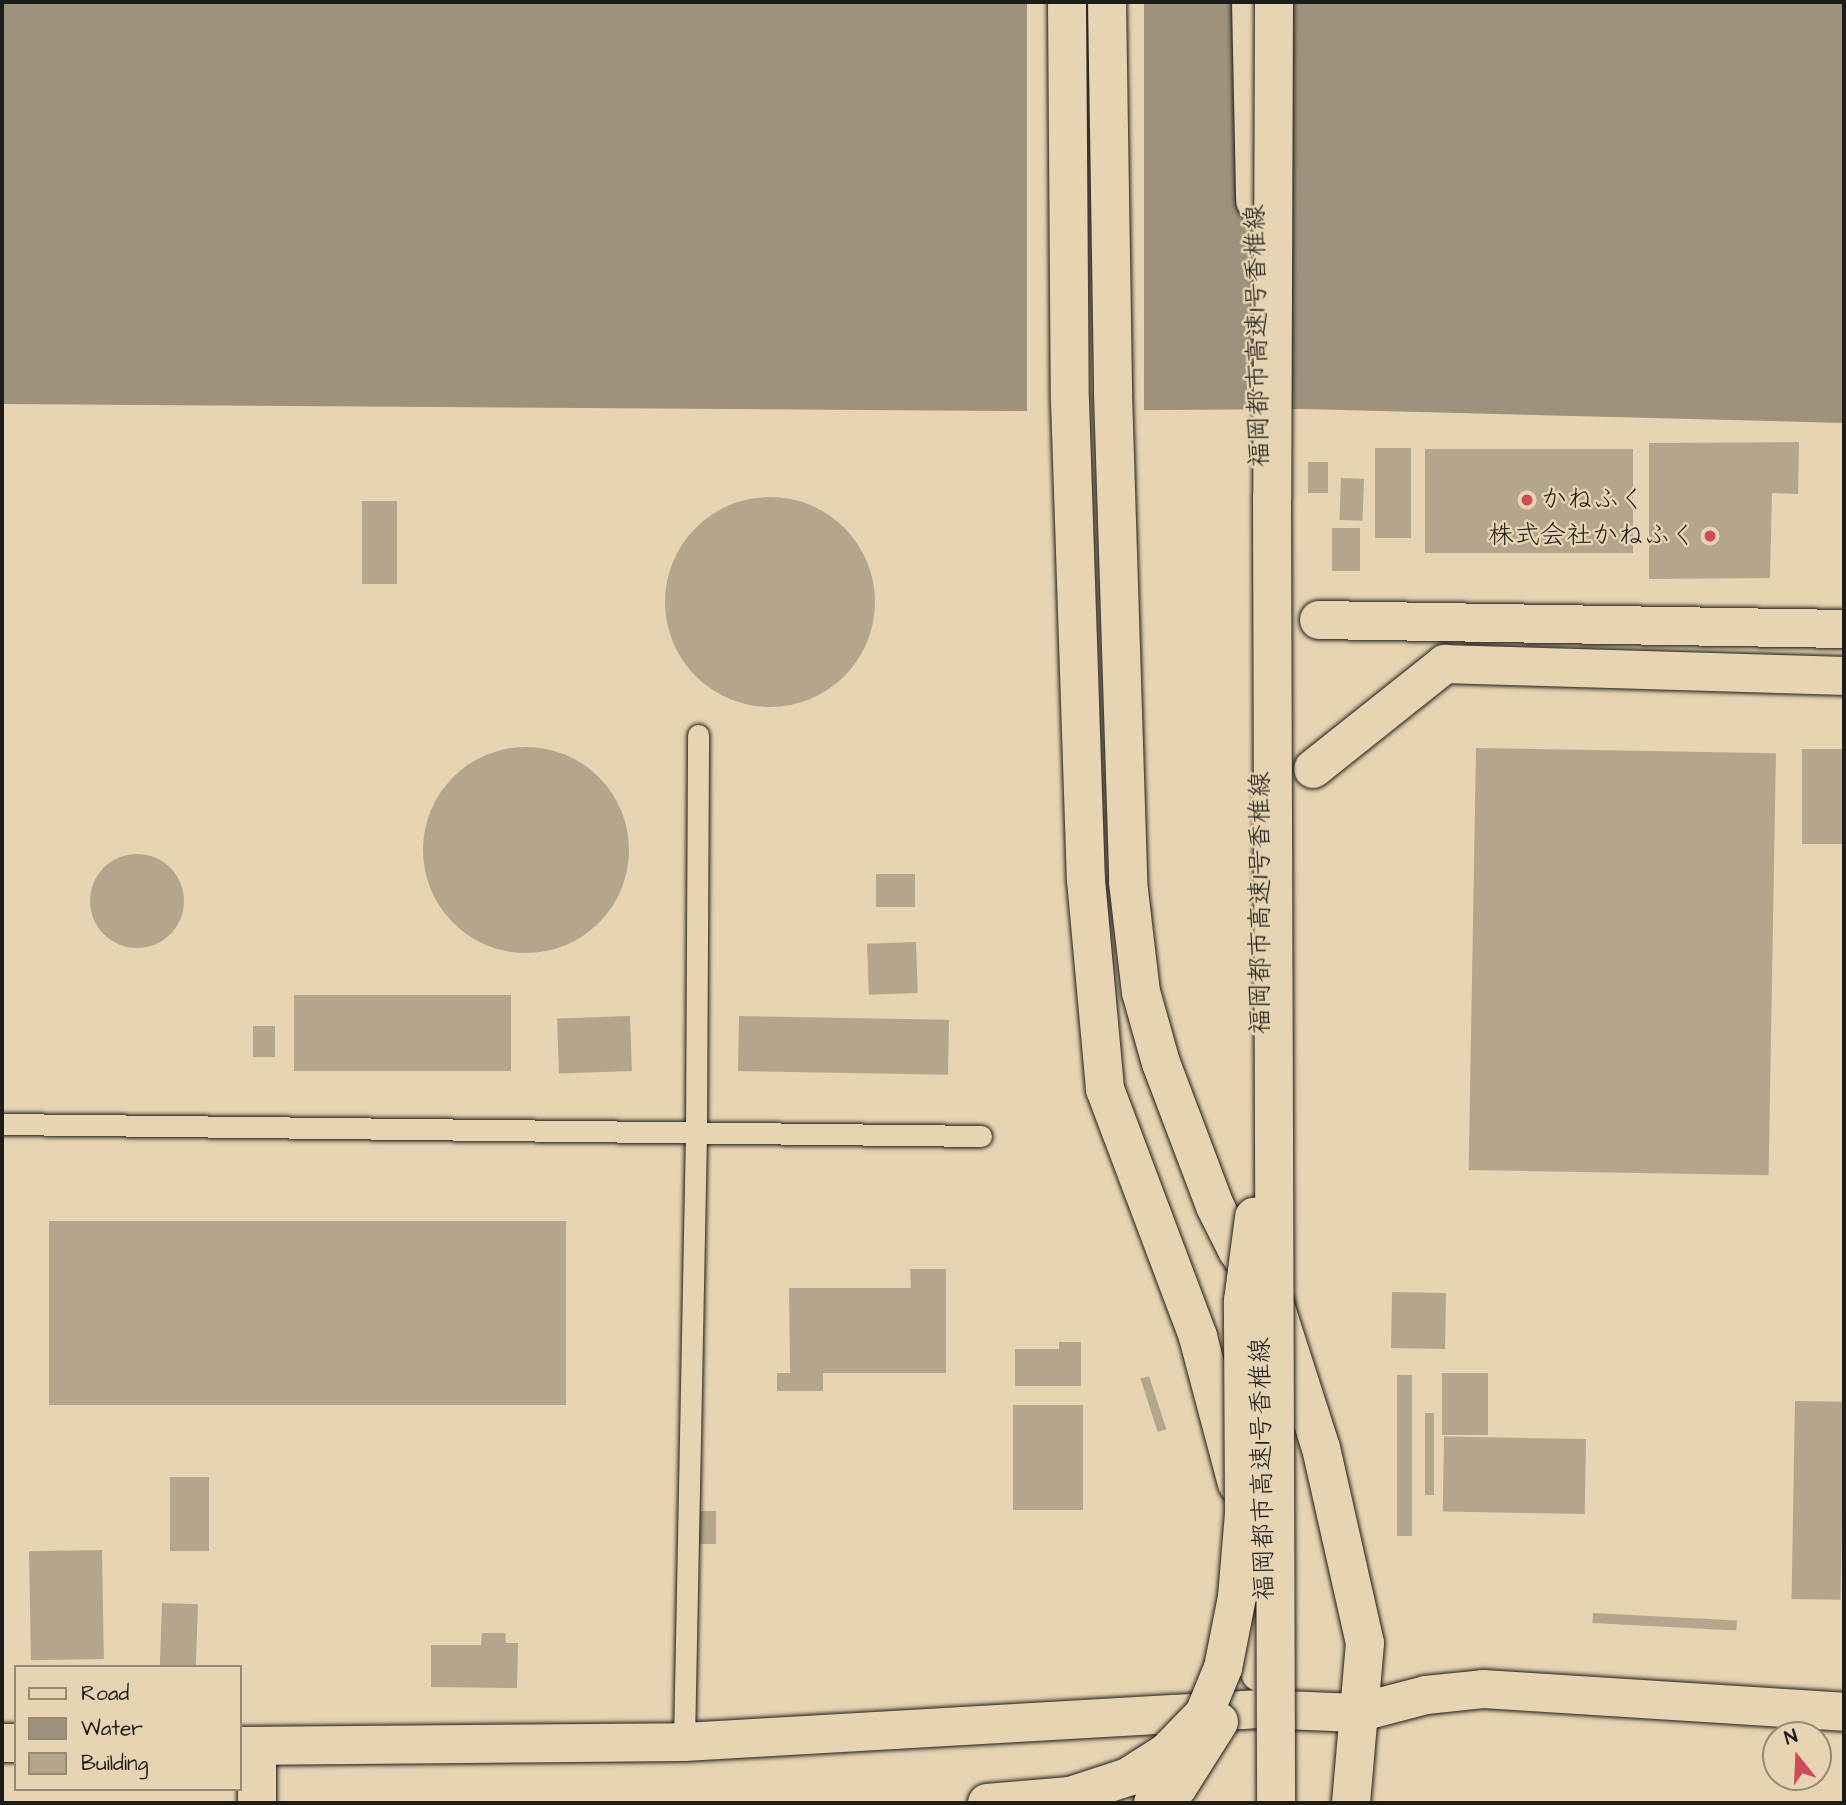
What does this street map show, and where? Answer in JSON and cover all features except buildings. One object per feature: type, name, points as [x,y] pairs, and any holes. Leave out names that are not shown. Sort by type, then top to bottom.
[{"type":"main road","points":[[1067,2],[1070,401],[1086,880],[1105,1089],[1198,1337],[1234,1467],[1251,1567],[1260,1655],[1259,1803]]},
{"type":"main road","points":[[1107,2],[1113,394],[1128,882],[1141,992],[1161,1063],[1215,1206],[1237,1250],[1275,1306],[1321,1448],[1365,1643],[1351,1803]]},
{"type":"main road","name":"福岡都市高速1号香椎線","points":[[1251,2],[1261,480],[1265,1213],[1276,1803]]},
{"type":"main road","name":"福岡都市高速1号香椎線","points":[[1267,1803],[1265,1213],[1274,2]]},
{"type":"main road","points":[[1318,620],[1844,629]]},
{"type":"main road","points":[[1313,769],[1445,664],[1844,676]]},
{"type":"main road","points":[[987,1803],[1070,1796],[1128,1777],[1167,1752],[1204,1714],[1223,1668],[1237,1597],[1244,1513],[1243,1301],[1265,1213]]},
{"type":"main road","points":[[1153,1803],[1178,1787],[1220,1719],[1245,1644],[1254,1372],[1265,1213]]},
{"type":"main road","points":[[257,1803],[248,1746],[684,1742],[1260,1709],[1357,1713],[1426,1695],[1483,1689],[1844,1712]]},
{"type":"lane","points":[[684,1742],[696,1132],[698,735]]},
{"type":"lane","points":[[2,1124],[981,1136]]},
{"type":"water","points":[[2,2],[1844,2],[1844,423],[1303,409],[1007,411],[2,404]]},
{"type":"pier","points":[[1027,2],[1144,2],[1144,414],[1027,414]]},
{"type":"place","name":"かねふく","points":[[1527,500]]},
{"type":"place","name":"株式会社かねふく","points":[[1710,536]]}]
